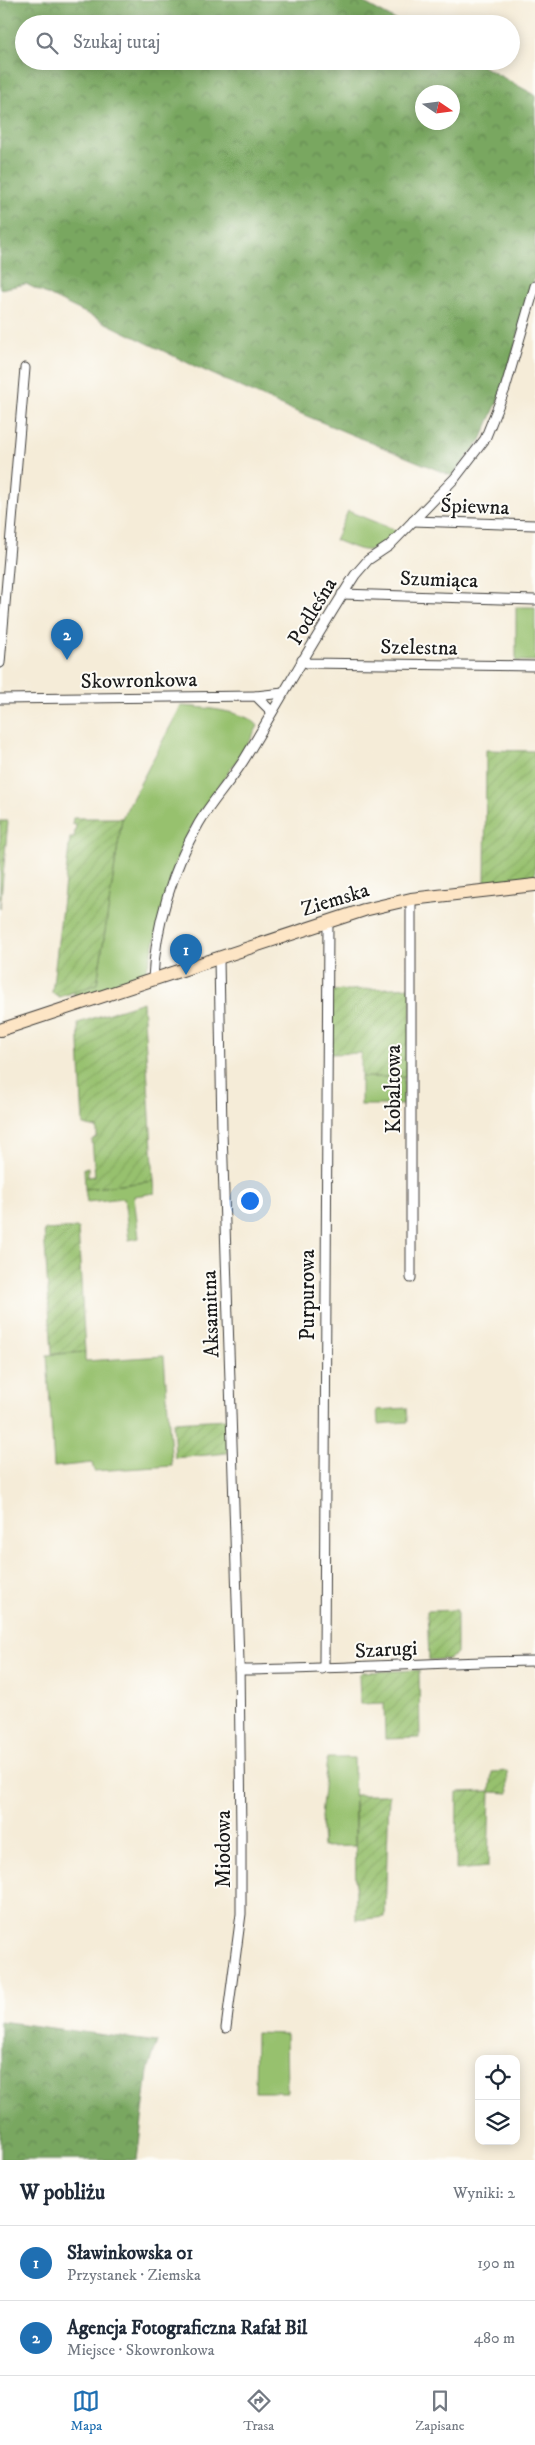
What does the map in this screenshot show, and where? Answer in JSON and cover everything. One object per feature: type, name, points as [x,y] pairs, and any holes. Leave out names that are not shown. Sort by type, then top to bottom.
[{"type":"street","name":"Podleśna","points":[[153,979],[161,923],[170,889],[187,844],[199,822],[246,757],[342,594],[368,560],[389,546],[467,466],[485,439],[505,389],[535,286]]},
{"type":"street","points":[[0,663],[25,368]]},
{"type":"street","name":"Śpiewna","points":[[413,521],[535,525]]},
{"type":"street","name":"Szumiąca","points":[[342,594],[535,600]]},
{"type":"street","name":"Szelestna","points":[[302,660],[307,663],[535,666]]},
{"type":"street","name":"Skowronkowa","points":[[0,698],[256,696],[283,693]]},
{"type":"street","points":[[256,696],[272,712]]},
{"type":"street","name":"Ziemska","points":[[0,1030],[364,910],[411,899],[535,884]]},
{"type":"street","name":"Kobaltowa","points":[[411,899],[411,1278]]},
{"type":"street","name":"Purpurowa","points":[[322,1669],[324,1664],[328,921]]},
{"type":"street","name":"Aksamitna","points":[[219,958],[222,1141],[240,1670]]},
{"type":"street","name":"Szarugi","points":[[240,1670],[322,1669],[458,1662],[535,1661]]},
{"type":"street","name":"Miodowa","points":[[226,2028],[241,1914],[240,1670]]},
{"type":"green space","points":[[0,0],[359,0],[386,15],[15,15],[15,70],[489,70],[535,95],[535,276],[503,389],[481,440],[452,476],[280,405],[188,363],[26,284],[0,289]]},
{"type":"green space","points":[[348,511],[397,531],[374,549],[368,550],[355,548],[335,540]]},
{"type":"green space","points":[[516,607],[535,607],[535,661],[516,661]]},
{"type":"green space","points":[[181,706],[234,713],[253,721],[258,726],[240,756],[199,815],[182,846],[171,878],[144,976],[75,999],[74,992],[97,984],[122,818]]},
{"type":"green space","points":[[486,750],[535,751],[535,877],[485,882]]},
{"type":"green space","points":[[73,818],[122,818],[97,984],[60,997],[52,993],[70,838],[74,838],[76,825],[72,824]]},
{"type":"green space","points":[[0,821],[8,821],[0,908]]},
{"type":"green space","points":[[411,987],[410,1077],[361,1077],[361,1053],[331,1054],[330,991]]},
{"type":"green space","points":[[143,1002],[154,1181],[85,1189],[84,1168],[88,1167],[88,1177],[95,1176],[92,1140],[97,1137],[97,1128],[83,1125],[78,1023]]},
{"type":"green space","points":[[361,1077],[404,1077],[404,1105],[361,1105]]},
{"type":"green space","points":[[154,1181],[155,1193],[134,1196],[139,1238],[129,1240],[124,1198],[87,1202],[85,1189]]},
{"type":"green space","points":[[78,1228],[85,1352],[52,1354],[44,1230]]},
{"type":"green space","points":[[85,1352],[85,1361],[164,1356],[172,1466],[94,1471],[92,1463],[54,1467],[47,1355]]},
{"type":"green space","points":[[407,1408],[408,1422],[378,1424],[377,1410]]},
{"type":"green space","points":[[226,1419],[228,1453],[175,1458],[173,1422]]},
{"type":"green space","points":[[457,1610],[457,1653],[450,1659],[429,1660],[427,1611]]},
{"type":"green space","points":[[419,1670],[420,1738],[385,1739],[384,1703],[360,1704],[359,1675],[362,1672]]},
{"type":"green space","points":[[327,1758],[354,1758],[355,1846],[323,1847],[321,1817]]},
{"type":"green space","points":[[507,1771],[509,1793],[490,1792],[488,1867],[456,1870],[457,1792],[490,1791],[492,1772]]},
{"type":"green space","points":[[355,1795],[389,1795],[385,1917],[356,1920]]},
{"type":"green space","points":[[0,2021],[157,2042],[148,2072],[137,2160],[0,2160]]},
{"type":"green space","points":[[256,2033],[286,2034],[287,2092],[255,2092]]},
{"type":"place","name":"Agencja Fotograficzna Rafał Bil","points":[[67,660]]},
{"type":"place","name":"Sławinkowska 01","points":[[186,975]]}]
